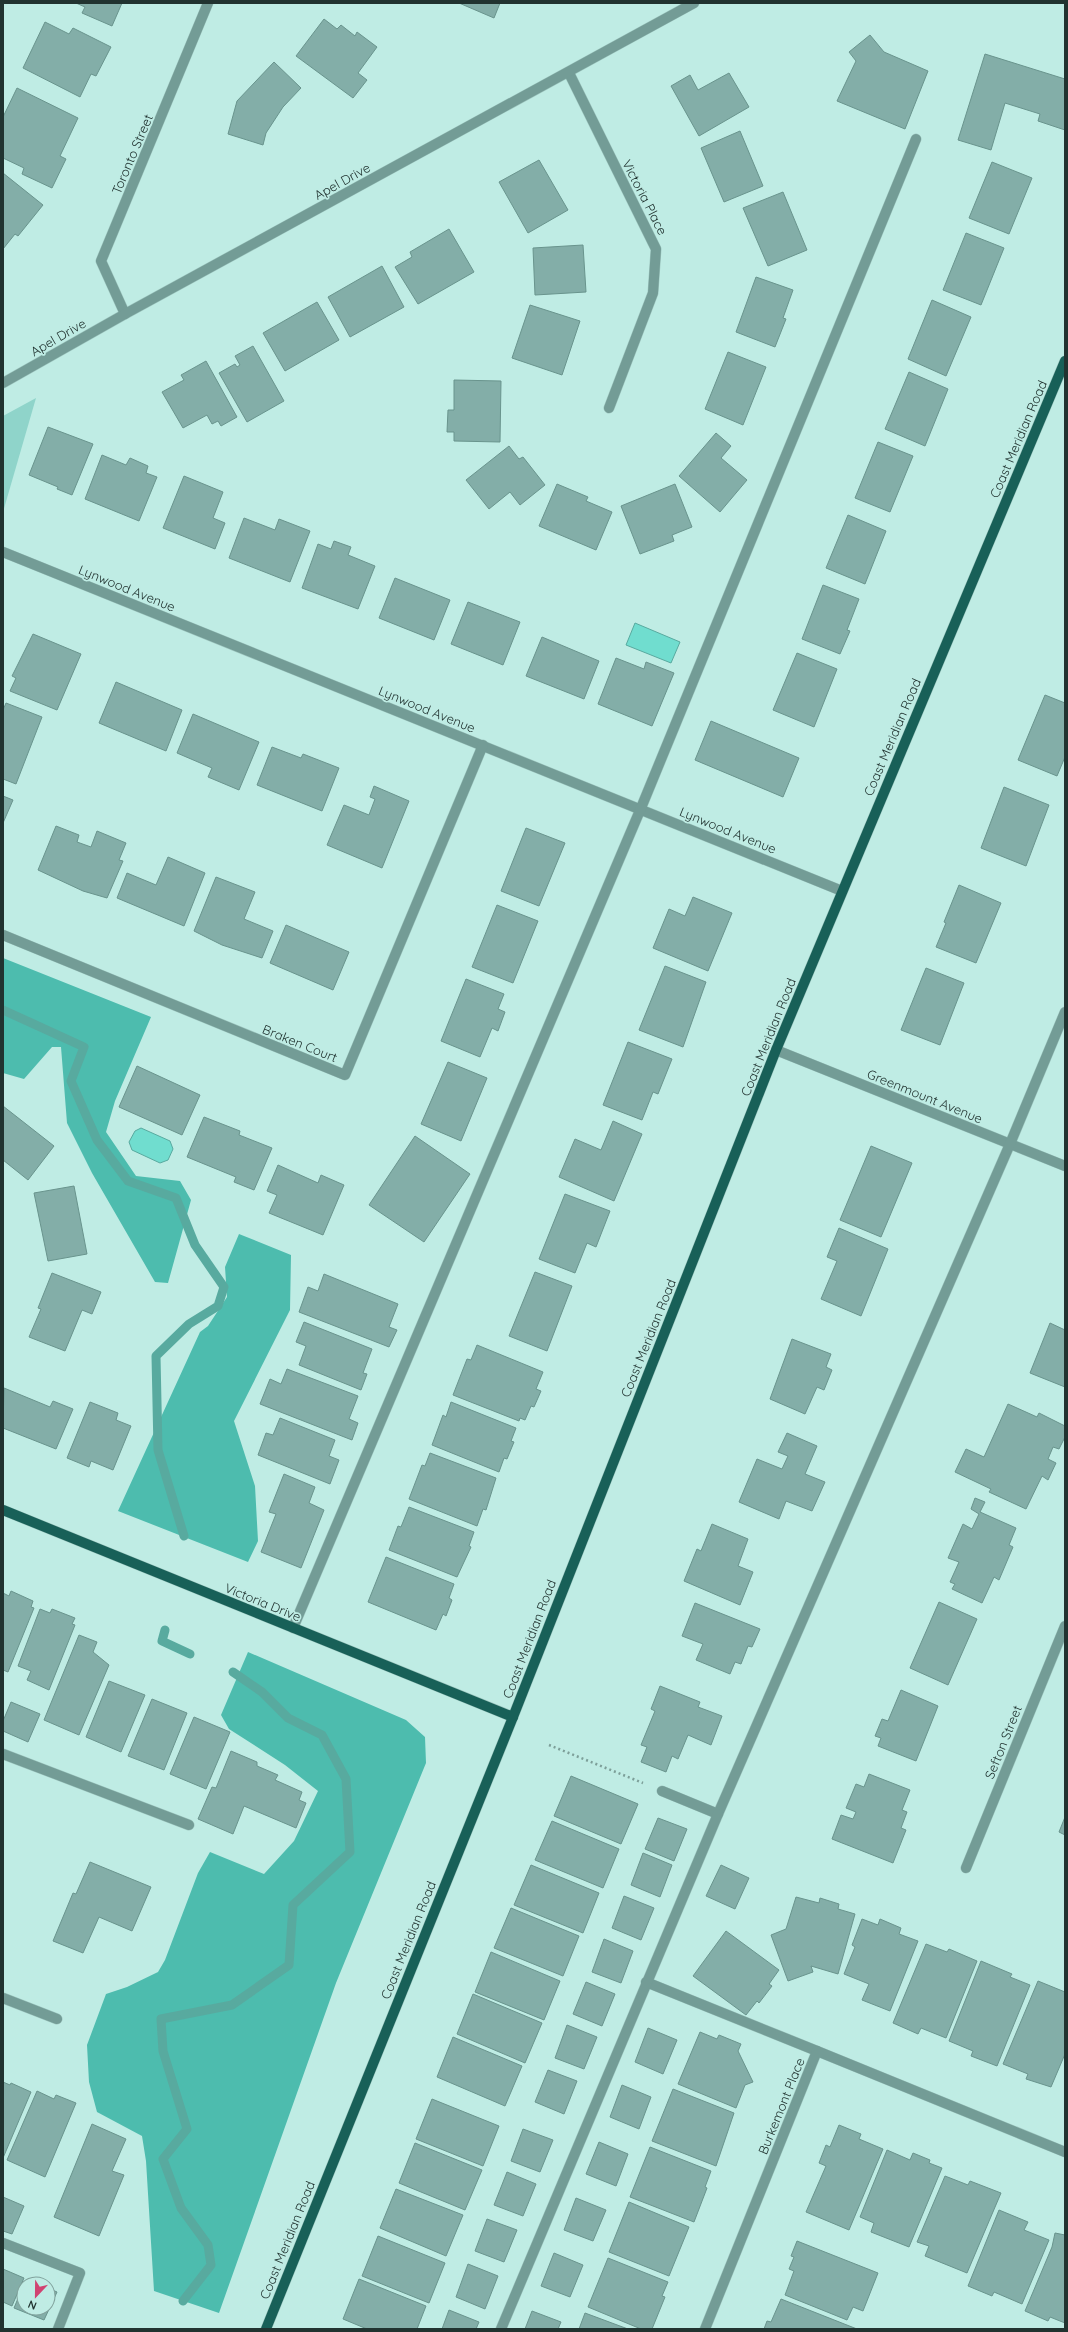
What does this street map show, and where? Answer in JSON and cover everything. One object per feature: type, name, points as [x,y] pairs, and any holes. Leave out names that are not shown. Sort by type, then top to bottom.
[{"type":"main road","name":"Coast Meridian Road","points":[[266,2329],[513,1717],[776,1050],[1065,361]]},
{"type":"main road","name":"Victoria Drive","points":[[3,1510],[513,1717]]},
{"type":"street","name":"Toronto Street","points":[[125,314],[101,261],[208,3]]},
{"type":"street","name":"Apel Drive","points":[[3,383],[125,314],[694,3]]},
{"type":"street","name":"Victoria Place","points":[[568,73],[656,249],[653,293],[609,408]]},
{"type":"street","points":[[293,1628],[641,808],[916,138]]},
{"type":"street","name":"Lynwood Avenue","points":[[3,552],[641,808],[842,891]]},
{"type":"street","name":"Braken Court","points":[[3,935],[345,1075],[483,745]]},
{"type":"street","points":[[501,2329],[646,1982],[1010,1144],[1065,1012]]},
{"type":"street","name":"Greenmount Avenue","points":[[776,1050],[1065,1166]]},
{"type":"street","name":"Sefton Street","points":[[966,1868],[1065,1626]]},
{"type":"street","points":[[3,1754],[189,1825]]},
{"type":"street","points":[[662,1791],[718,1814]]},
{"type":"street","points":[[646,1982],[817,2051]]},
{"type":"street","points":[[3,1998],[57,2019]]},
{"type":"street","name":"Burkemont Place","points":[[706,2329],[817,2051],[1065,2152]]},
{"type":"street","points":[[3,2243],[80,2273],[58,2329]]},
{"type":"path","points":[[549,1745],[662,1791]]},
{"type":"shaded area","points":[[36,398],[3,512],[3,416]]},
{"type":"shaded area","points":[[635,623],[680,642],[671,663],[626,645]]},
{"type":"shaded area","points":[[141,1128],[170,1141],[173,1149],[168,1160],[160,1163],[132,1150],[129,1142],[135,1131]]},
{"type":"green space","points":[[3,958],[151,1017],[115,1101],[106,1132],[136,1176],[180,1181],[191,1200],[168,1283],[155,1282],[92,1173],[67,1123],[61,1047],[52,1047],[24,1079],[3,1073]]},
{"type":"green space","points":[[239,1234],[291,1255],[290,1310],[234,1421],[255,1486],[258,1541],[248,1562],[118,1511],[200,1332],[208,1326],[227,1297],[225,1267]]},
{"type":"green space","points":[[248,1652],[406,1720],[425,1737],[426,1763],[336,1983],[219,2313],[154,2291],[146,2161],[142,2136],[97,2112],[89,2082],[87,2045],[106,1994],[127,1987],[158,1972],[165,1960],[198,1873],[210,1852],[264,1874],[294,1841],[318,1791],[285,1765],[229,1729],[221,1715]]},
{"type":"building","points":[[76,3],[122,3],[112,26],[82,13],[85,7]]},
{"type":"building","points":[[459,3],[500,3],[494,18]]},
{"type":"building","points":[[324,19],[337,29],[341,25],[355,36],[357,32],[377,47],[358,73],[367,80],[353,98],[296,56]]},
{"type":"building","points":[[45,22],[69,34],[73,28],[111,47],[96,76],[91,74],[80,97],[23,68]]},
{"type":"building","points":[[870,35],[884,52],[928,71],[905,129],[837,101],[856,61],[849,52]]},
{"type":"building","points":[[985,54],[1065,79],[1065,130],[1038,121],[1040,114],[1005,103],[991,150],[958,140]]},
{"type":"building","points":[[274,62],[301,88],[283,107],[266,133],[263,145],[228,134],[237,101]]},
{"type":"building","points":[[729,73],[749,107],[699,136],[671,86],[690,75],[698,90]]},
{"type":"building","points":[[17,88],[78,118],[60,156],[66,159],[52,188],[22,174],[24,168],[3,158],[3,117]]},
{"type":"building","points":[[740,131],[763,186],[724,202],[701,148]]},
{"type":"building","points":[[539,160],[568,210],[528,233],[499,182]]},
{"type":"building","points":[[992,162],[1032,178],[1009,234],[969,218]]},
{"type":"building","points":[[3,173],[43,205],[18,236],[15,234],[3,249]]},
{"type":"building","points":[[783,192],[807,250],[768,266],[743,208]]},
{"type":"building","points":[[449,229],[474,272],[418,304],[395,267],[412,257],[410,252]]},
{"type":"building","points":[[966,233],[1004,248],[981,305],[943,290]]},
{"type":"building","points":[[583,245],[586,292],[535,295],[533,248]]},
{"type":"building","points":[[382,266],[404,307],[350,337],[328,297]]},
{"type":"building","points":[[756,277],[793,290],[783,318],[786,319],[775,347],[736,332]]},
{"type":"building","points":[[932,300],[971,317],[946,376],[908,359]]},
{"type":"building","points":[[317,302],[339,340],[285,371],[263,333]]},
{"type":"building","points":[[530,305],[580,321],[562,375],[512,358]]},
{"type":"building","points":[[253,346],[284,401],[247,422],[219,373],[235,364],[237,367],[240,365],[235,356]]},
{"type":"building","points":[[728,352],[766,367],[743,425],[705,409]]},
{"type":"building","points":[[206,361],[237,417],[221,426],[218,421],[212,424],[207,415],[183,428],[162,392],[184,380],[181,375]]},
{"type":"building","points":[[909,372],[948,389],[925,446],[885,429]]},
{"type":"building","points":[[454,380],[501,381],[500,442],[454,441],[454,432],[447,432],[448,410],[454,410]]},
{"type":"building","points":[[48,427],[93,444],[72,495],[57,489],[58,487],[29,475]]},
{"type":"building","points":[[716,433],[731,446],[721,458],[747,480],[720,512],[679,476]]},
{"type":"building","points":[[878,442],[913,456],[890,512],[855,498]]},
{"type":"building","points":[[509,446],[519,459],[523,457],[545,485],[520,505],[510,492],[489,509],[466,480]]},
{"type":"building","points":[[102,455],[126,465],[130,458],[148,466],[146,473],[157,477],[139,521],[85,499]]},
{"type":"building","points":[[184,476],[223,492],[213,518],[225,523],[215,549],[163,528]]},
{"type":"building","points":[[557,484],[588,497],[586,501],[612,512],[596,550],[539,526]]},
{"type":"building","points":[[675,484],[692,527],[672,535],[674,541],[640,554],[621,506]]},
{"type":"building","points":[[848,515],[886,531],[865,584],[826,568]]},
{"type":"building","points":[[244,518],[275,530],[279,519],[310,531],[290,582],[229,558]]},
{"type":"building","points":[[334,541],[351,547],[348,555],[375,566],[358,609],[302,588],[318,544],[331,549]]},
{"type":"building","points":[[395,578],[450,600],[434,640],[379,618]]},
{"type":"building","points":[[823,585],[859,599],[847,630],[850,631],[840,654],[802,639]]},
{"type":"building","points":[[468,602],[520,622],[503,665],[451,644]]},
{"type":"building","points":[[33,634],[81,654],[57,710],[10,691],[16,678],[12,676]]},
{"type":"building","points":[[542,637],[599,661],[584,699],[526,676]]},
{"type":"building","points":[[797,653],[837,669],[814,727],[773,710]]},
{"type":"building","points":[[616,658],[644,669],[646,662],[674,673],[652,726],[598,704]]},
{"type":"building","points":[[116,682],[182,710],[166,751],[99,723]]},
{"type":"building","points":[[1045,695],[1065,703],[1065,757],[1057,776],[1018,760]]},
{"type":"building","points":[[6,703],[42,717],[16,784],[3,779],[3,710]]},
{"type":"building","points":[[193,714],[259,742],[239,790],[208,777],[212,768],[177,753]]},
{"type":"building","points":[[711,721],[799,758],[783,797],[695,760]]},
{"type":"building","points":[[272,747],[301,758],[303,754],[339,768],[322,811],[257,785]]},
{"type":"building","points":[[374,786],[409,801],[382,868],[327,845],[344,805],[369,815],[375,799],[370,797]]},
{"type":"building","points":[[1004,787],[1049,805],[1026,866],[981,848]]},
{"type":"building","points":[[3,796],[13,800],[3,823]]},
{"type":"building","points":[[56,826],[79,835],[77,842],[91,847],[97,831],[126,843],[119,860],[123,861],[107,898],[83,891],[38,870]]},
{"type":"building","points":[[526,828],[565,843],[539,906],[501,891]]},
{"type":"building","points":[[168,857],[205,873],[184,926],[117,898],[127,873],[156,885]]},
{"type":"building","points":[[216,877],[255,892],[244,919],[273,931],[262,958],[222,945],[194,931]]},
{"type":"building","points":[[959,885],[1001,903],[976,963],[936,947]]},
{"type":"building","points":[[693,897],[732,913],[708,971],[653,948],[669,909],[685,916]]},
{"type":"building","points":[[497,905],[538,921],[513,983],[472,967]]},
{"type":"building","points":[[286,925],[349,952],[333,990],[270,963]]},
{"type":"building","points":[[665,966],[706,982],[683,1047],[639,1030]]},
{"type":"building","points":[[926,968],[964,983],[940,1045],[901,1030]]},
{"type":"building","points":[[466,979],[504,994],[498,1009],[505,1012],[498,1031],[492,1028],[480,1057],[441,1041]]},
{"type":"building","points":[[628,1042],[672,1059],[658,1094],[653,1092],[642,1120],[603,1105]]},
{"type":"building","points":[[448,1062],[487,1078],[461,1141],[421,1124]]},
{"type":"building","points":[[137,1066],[200,1095],[182,1135],[119,1107]]},
{"type":"building","points":[[3,1106],[54,1146],[28,1180],[3,1160]]},
{"type":"building","points":[[204,1117],[240,1131],[239,1135],[272,1148],[254,1190],[234,1182],[236,1177],[187,1157]]},
{"type":"building","points":[[613,1121],[642,1134],[614,1201],[559,1177],[575,1139],[601,1150]]},
{"type":"building","points":[[415,1136],[470,1174],[424,1242],[369,1205]]},
{"type":"building","points":[[871,1146],[912,1163],[881,1237],[840,1220]]},
{"type":"building","points":[[278,1165],[318,1183],[321,1175],[344,1185],[323,1235],[269,1213],[277,1195],[267,1191]]},
{"type":"building","points":[[74,1186],[87,1254],[48,1261],[34,1193]]},
{"type":"building","points":[[565,1194],[610,1211],[596,1247],[587,1243],[575,1273],[539,1259]]},
{"type":"building","points":[[839,1228],[888,1249],[861,1316],[821,1299],[837,1261],[827,1257]]},
{"type":"building","points":[[535,1272],[572,1286],[547,1351],[509,1336]]},
{"type":"building","points":[[52,1273],[101,1292],[92,1314],[82,1310],[65,1351],[29,1337],[41,1309],[38,1308]]},
{"type":"building","points":[[324,1274],[398,1304],[389,1327],[397,1330],[389,1347],[299,1312],[308,1287],[318,1291]]},
{"type":"building","points":[[304,1322],[372,1349],[363,1373],[367,1374],[361,1390],[299,1365],[306,1346],[296,1342]]},
{"type":"building","points":[[1050,1323],[1065,1330],[1065,1387],[1030,1373]]},
{"type":"building","points":[[792,1339],[831,1354],[826,1367],[832,1370],[824,1390],[817,1387],[805,1414],[770,1399]]},
{"type":"building","points":[[477,1345],[543,1372],[536,1389],[541,1391],[534,1407],[531,1406],[525,1420],[520,1418],[519,1421],[453,1395],[467,1359],[471,1360]]},
{"type":"building","points":[[287,1369],[358,1396],[349,1419],[358,1423],[352,1440],[260,1404],[270,1379],[281,1384]]},
{"type":"building","points":[[4,1388],[50,1407],[53,1401],[73,1409],[56,1449],[3,1428]]},
{"type":"building","points":[[90,1402],[118,1413],[116,1420],[131,1426],[113,1470],[91,1461],[89,1467],[67,1458]]},
{"type":"building","points":[[451,1402],[516,1428],[511,1441],[514,1442],[507,1459],[504,1458],[499,1472],[432,1445],[443,1415],[446,1417]]},
{"type":"building","points":[[1008,1404],[1037,1417],[1039,1413],[1065,1426],[1065,1437],[1059,1449],[1053,1447],[1048,1459],[1056,1463],[1048,1480],[1042,1476],[1026,1509],[989,1492],[991,1489],[955,1472],[966,1449],[984,1457]]},
{"type":"building","points":[[280,1418],[335,1440],[329,1456],[339,1460],[330,1484],[258,1455],[266,1433],[273,1435]]},
{"type":"building","points":[[787,1433],[817,1446],[805,1474],[825,1482],[812,1511],[786,1501],[779,1519],[739,1502],[757,1459],[782,1469],[788,1456],[778,1452]]},
{"type":"building","points":[[430,1453],[496,1478],[486,1510],[483,1509],[477,1526],[409,1499],[422,1465],[425,1466]]},
{"type":"building","points":[[284,1474],[315,1487],[309,1503],[324,1510],[301,1568],[261,1552],[276,1514],[269,1512]]},
{"type":"building","points":[[975,1498],[985,1502],[980,1512],[1016,1528],[1009,1545],[1013,1547],[999,1580],[994,1577],[982,1603],[952,1589],[955,1584],[950,1582],[959,1562],[948,1558],[963,1524],[972,1529],[979,1514],[971,1509]]},
{"type":"building","points":[[409,1507],[474,1532],[469,1546],[471,1547],[457,1577],[389,1550],[398,1526],[401,1527]]},
{"type":"building","points":[[712,1524],[748,1539],[738,1566],[753,1572],[740,1605],[684,1581],[697,1549],[701,1551]]},
{"type":"building","points":[[386,1557],[454,1584],[449,1598],[452,1600],[446,1616],[443,1614],[436,1630],[368,1602]]},
{"type":"building","points":[[11,1591],[33,1601],[31,1607],[34,1608],[8,1672],[3,1670],[3,1593],[9,1596]]},
{"type":"building","points":[[939,1602],[977,1619],[948,1685],[910,1668]]},
{"type":"building","points":[[695,1603],[760,1629],[752,1647],[748,1646],[741,1664],[735,1662],[730,1674],[696,1660],[703,1644],[682,1636]]},
{"type":"building","points":[[40,1609],[50,1613],[52,1609],[75,1618],[72,1624],[75,1625],[49,1690],[27,1680],[31,1671],[18,1666]]},
{"type":"building","points":[[79,1635],[97,1642],[93,1652],[109,1665],[79,1735],[44,1720]]},
{"type":"building","points":[[109,1681],[145,1695],[121,1752],[86,1737]]},
{"type":"building","points":[[660,1686],[700,1702],[698,1707],[722,1716],[711,1745],[688,1735],[678,1759],[672,1756],[666,1772],[641,1762],[647,1747],[641,1745],[655,1711],[651,1709]]},
{"type":"building","points":[[901,1690],[938,1706],[916,1761],[878,1746],[881,1738],[875,1736],[882,1719],[888,1721]]},
{"type":"building","points":[[152,1699],[187,1713],[164,1770],[128,1756]]},
{"type":"building","points":[[11,1702],[40,1714],[28,1742],[3,1731],[3,1721]]},
{"type":"building","points":[[194,1717],[230,1732],[206,1789],[170,1774]]},
{"type":"building","points":[[231,1751],[257,1762],[257,1766],[278,1775],[275,1780],[302,1792],[299,1800],[306,1803],[296,1828],[244,1806],[233,1834],[198,1819],[212,1787],[216,1788]]},
{"type":"building","points":[[869,1774],[910,1790],[902,1810],[907,1812],[901,1828],[906,1830],[893,1863],[832,1839],[841,1815],[853,1819],[856,1812],[846,1808],[856,1784],[864,1787]]},
{"type":"building","points":[[571,1776],[638,1804],[621,1844],[554,1816]]},
{"type":"building","points":[[1065,1817],[1065,1835],[1059,1832]]},
{"type":"building","points":[[658,1818],[687,1829],[674,1861],[645,1849]]},
{"type":"building","points":[[552,1821],[619,1849],[603,1888],[535,1860]]},
{"type":"building","points":[[643,1853],[672,1865],[660,1897],[631,1885]]},
{"type":"building","points":[[90,1862],[151,1887],[132,1931],[99,1917],[83,1953],[53,1941],[73,1893],[76,1894]]},
{"type":"building","points":[[531,1865],[599,1893],[583,1933],[514,1905]]},
{"type":"building","points":[[721,1865],[749,1878],[735,1909],[706,1896]]},
{"type":"building","points":[[624,1896],[654,1908],[641,1940],[612,1928]]},
{"type":"building","points":[[796,1897],[819,1903],[820,1898],[839,1904],[838,1909],[855,1914],[838,1974],[811,1966],[813,1972],[788,1981],[771,1935],[786,1929]]},
{"type":"building","points":[[511,1908],[579,1936],[563,1976],[494,1948]]},
{"type":"building","points":[[862,1919],[878,1925],[880,1919],[901,1928],[899,1934],[918,1941],[890,2011],[862,2000],[869,1984],[844,1974],[855,1947],[852,1945]]},
{"type":"building","points":[[726,1931],[779,1970],[769,1984],[772,1986],[759,2003],[757,2001],[746,2015],[693,1976]]},
{"type":"building","points":[[604,1939],[633,1951],[621,1983],[592,1972]]},
{"type":"building","points":[[926,1944],[947,1952],[949,1949],[977,1961],[946,2038],[921,2028],[918,2034],[893,2023]]},
{"type":"building","points":[[491,1952],[560,1981],[544,2020],[475,1992]]},
{"type":"building","points":[[981,1961],[1012,1974],[1010,1977],[1030,1985],[997,2066],[971,2056],[973,2051],[949,2041]]},
{"type":"building","points":[[1038,1981],[1065,1992],[1065,2054],[1051,2087],[1026,2079],[1028,2074],[1003,2064]]},
{"type":"building","points":[[586,1982],[615,1994],[602,2026],[573,2014]]},
{"type":"building","points":[[473,1994],[542,2023],[525,2063],[457,2034]]},
{"type":"building","points":[[567,2025],[597,2037],[584,2069],[555,2058]]},
{"type":"building","points":[[648,2028],[677,2040],[663,2074],[635,2062]]},
{"type":"building","points":[[700,2032],[717,2039],[719,2035],[741,2044],[738,2051],[753,2082],[745,2085],[736,2108],[678,2084]]},
{"type":"building","points":[[453,2037],[522,2066],[505,2106],[437,2077]]},
{"type":"building","points":[[548,2070],[577,2081],[564,2114],[535,2102]]},
{"type":"building","points":[[3,2082],[10,2085],[11,2083],[31,2092],[3,2158]]},
{"type":"building","points":[[622,2085],[651,2097],[639,2129],[610,2117]]},
{"type":"building","points":[[673,2089],[734,2113],[716,2166],[652,2141]]},
{"type":"building","points":[[37,2091],[54,2099],[56,2095],[76,2103],[45,2177],[7,2160]]},
{"type":"building","points":[[432,2099],[499,2126],[483,2166],[416,2139]]},
{"type":"building","points":[[92,2124],[126,2139],[112,2171],[124,2175],[99,2236],[54,2217]]},
{"type":"building","points":[[839,2125],[861,2134],[859,2139],[883,2149],[849,2230],[806,2212],[826,2166],[819,2163],[826,2145],[830,2147]]},
{"type":"building","points":[[523,2129],[553,2140],[540,2172],[511,2161]]},
{"type":"building","points":[[599,2142],[628,2154],[616,2186],[586,2174]]},
{"type":"building","points":[[415,2143],[482,2170],[465,2210],[399,2183]]},
{"type":"building","points":[[650,2147],[711,2171],[705,2187],[707,2188],[694,2222],[630,2197]]},
{"type":"building","points":[[887,2150],[910,2160],[913,2153],[930,2160],[929,2163],[942,2168],[909,2247],[871,2232],[874,2223],[860,2217]]},
{"type":"building","points":[[507,2172],[536,2184],[523,2216],[494,2205]]},
{"type":"building","points":[[945,2176],[968,2185],[970,2181],[1001,2193],[967,2273],[925,2256],[929,2246],[917,2242]]},
{"type":"building","points":[[396,2189],[463,2215],[446,2256],[380,2228]]},
{"type":"building","points":[[3,2197],[24,2206],[12,2234],[3,2231]]},
{"type":"building","points":[[576,2198],[606,2210],[593,2241],[564,2230]]},
{"type":"building","points":[[629,2202],[689,2227],[669,2276],[609,2252]]},
{"type":"building","points":[[999,2210],[1028,2222],[1024,2230],[1049,2240],[1022,2304],[994,2292],[992,2296],[968,2286]]},
{"type":"building","points":[[487,2219],[517,2230],[504,2262],[475,2251]]},
{"type":"building","points":[[1055,2233],[1065,2235],[1065,2323],[1050,2317],[1048,2321],[1025,2311],[1052,2247]]},
{"type":"building","points":[[378,2236],[445,2263],[429,2303],[362,2276]]},
{"type":"building","points":[[797,2241],[878,2273],[863,2311],[853,2307],[847,2320],[785,2295],[794,2271],[789,2269],[794,2257],[791,2256]]},
{"type":"building","points":[[554,2253],[583,2265],[570,2297],[541,2286]]},
{"type":"building","points":[[608,2258],[668,2282],[662,2296],[665,2297],[652,2329],[641,2329],[588,2307]]},
{"type":"building","points":[[468,2264],[498,2276],[485,2309],[456,2297]]},
{"type":"building","points":[[3,2269],[19,2276],[16,2276],[16,2297],[12,2306],[3,2302]]},
{"type":"building","points":[[359,2279],[426,2306],[417,2329],[367,2329],[343,2319]]},
{"type":"building","points":[[781,2299],[857,2329],[764,2329],[767,2321],[771,2322]]},
{"type":"building","points":[[449,2310],[479,2322],[476,2329],[442,2329]]},
{"type":"building","points":[[532,2311],[561,2322],[558,2329],[525,2329]]},
{"type":"building","points":[[585,2313],[628,2329],[579,2329]]},
{"type":"building","points":[[34,2316],[46,2316],[44,2320]]},
{"type":"waterway","points":[[3,1010],[84,1047],[71,1081],[97,1140],[128,1181],[176,1198],[195,1245],[224,1287],[218,1306],[189,1324],[156,1356],[158,1450],[184,1536]]},
{"type":"waterway","points":[[165,1630],[162,1641],[190,1654]]},
{"type":"waterway","points":[[183,2301],[211,2265],[208,2245],[181,2208],[163,2159],[187,2129],[163,2051],[161,2019],[232,2005],[289,1965],[293,1905],[350,1852],[346,1779],[322,1735],[288,1718],[262,1692],[233,1672]]}]
